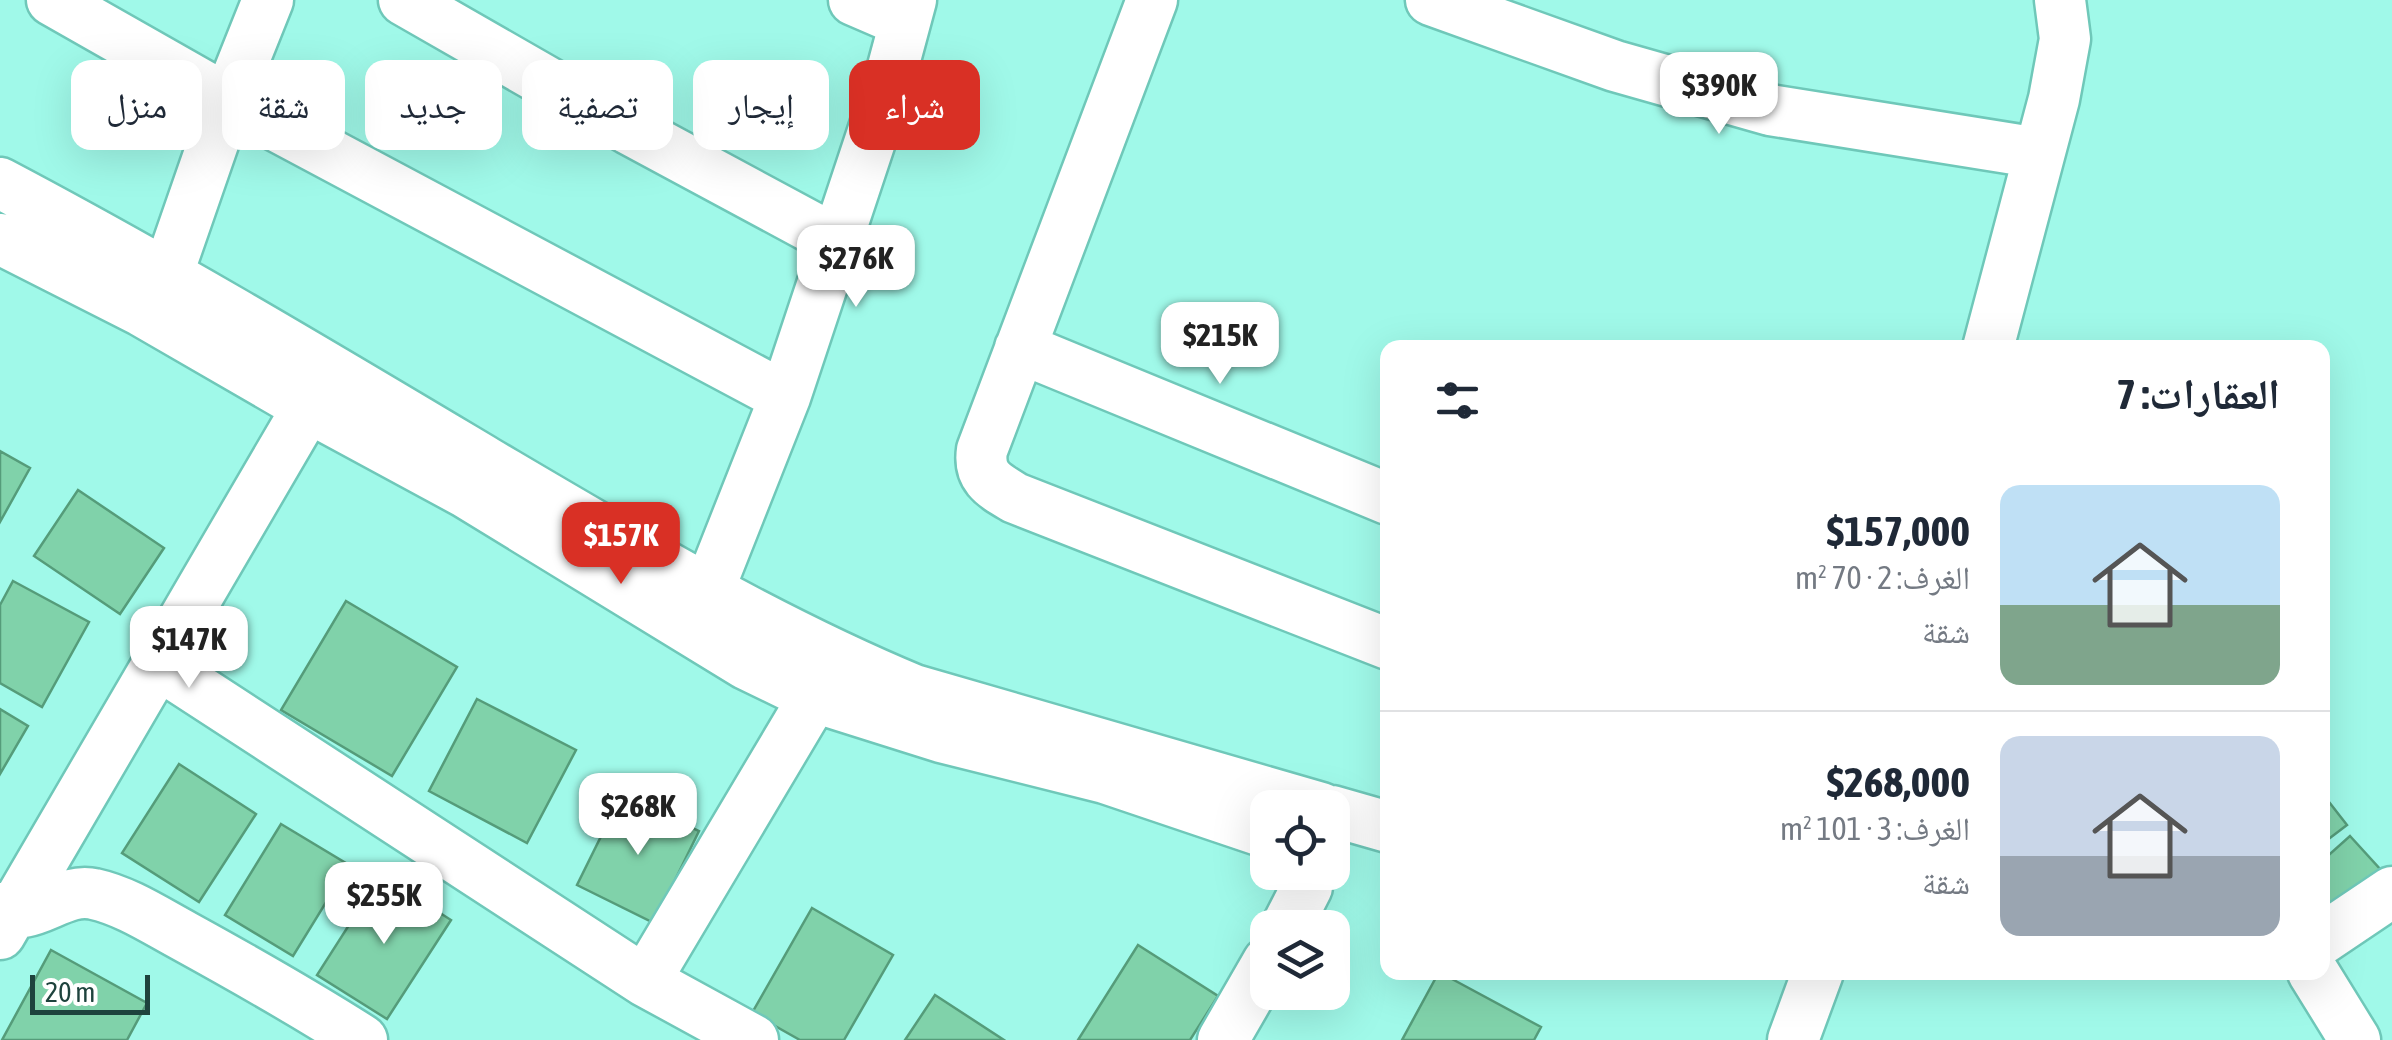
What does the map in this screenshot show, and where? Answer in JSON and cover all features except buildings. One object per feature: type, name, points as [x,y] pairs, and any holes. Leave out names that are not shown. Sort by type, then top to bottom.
[{"type":"street","points":[[52,0],[222,97]]},
{"type":"street","points":[[244,60],[268,0]]},
{"type":"street","points":[[404,0],[629,129],[836,241]]},
{"type":"street","points":[[709,589],[786,397],[897,58],[908,11],[854,0]]},
{"type":"street","points":[[1152,0],[982,450],[982,470],[990,483],[1015,498],[1380,641]]},
{"type":"street","points":[[1431,0],[1615,66],[1770,110],[2039,153]]},
{"type":"street","points":[[1990,340],[2054,99],[2064,40],[2057,2]]},
{"type":"street","points":[[168,273],[222,117]]},
{"type":"street","points":[[322,150],[786,397]]},
{"type":"street","points":[[0,183],[168,273],[630,546],[864,669],[914,690],[1260,790]]},
{"type":"street","points":[[0,239],[142,312],[465,492],[746,664],[814,697],[940,737],[1105,778],[1250,827]]},
{"type":"street","points":[[1020,348],[1380,496]]},
{"type":"street","points":[[4,919],[308,407]]},
{"type":"street","points":[[158,664],[645,981],[754,1040]]},
{"type":"street","points":[[645,981],[814,697]]},
{"type":"street","points":[[1350,816],[1380,825]]},
{"type":"street","points":[[2330,934],[2392,892]]},
{"type":"street","points":[[4,919],[72,894],[94,894],[136,910],[289,994],[362,1040]]},
{"type":"street","points":[[1794,1040],[1815,980]]},
{"type":"street","points":[[2318,980],[2355,1040]]},
{"type":"street","points":[[1223,1040],[1250,993]]}]
